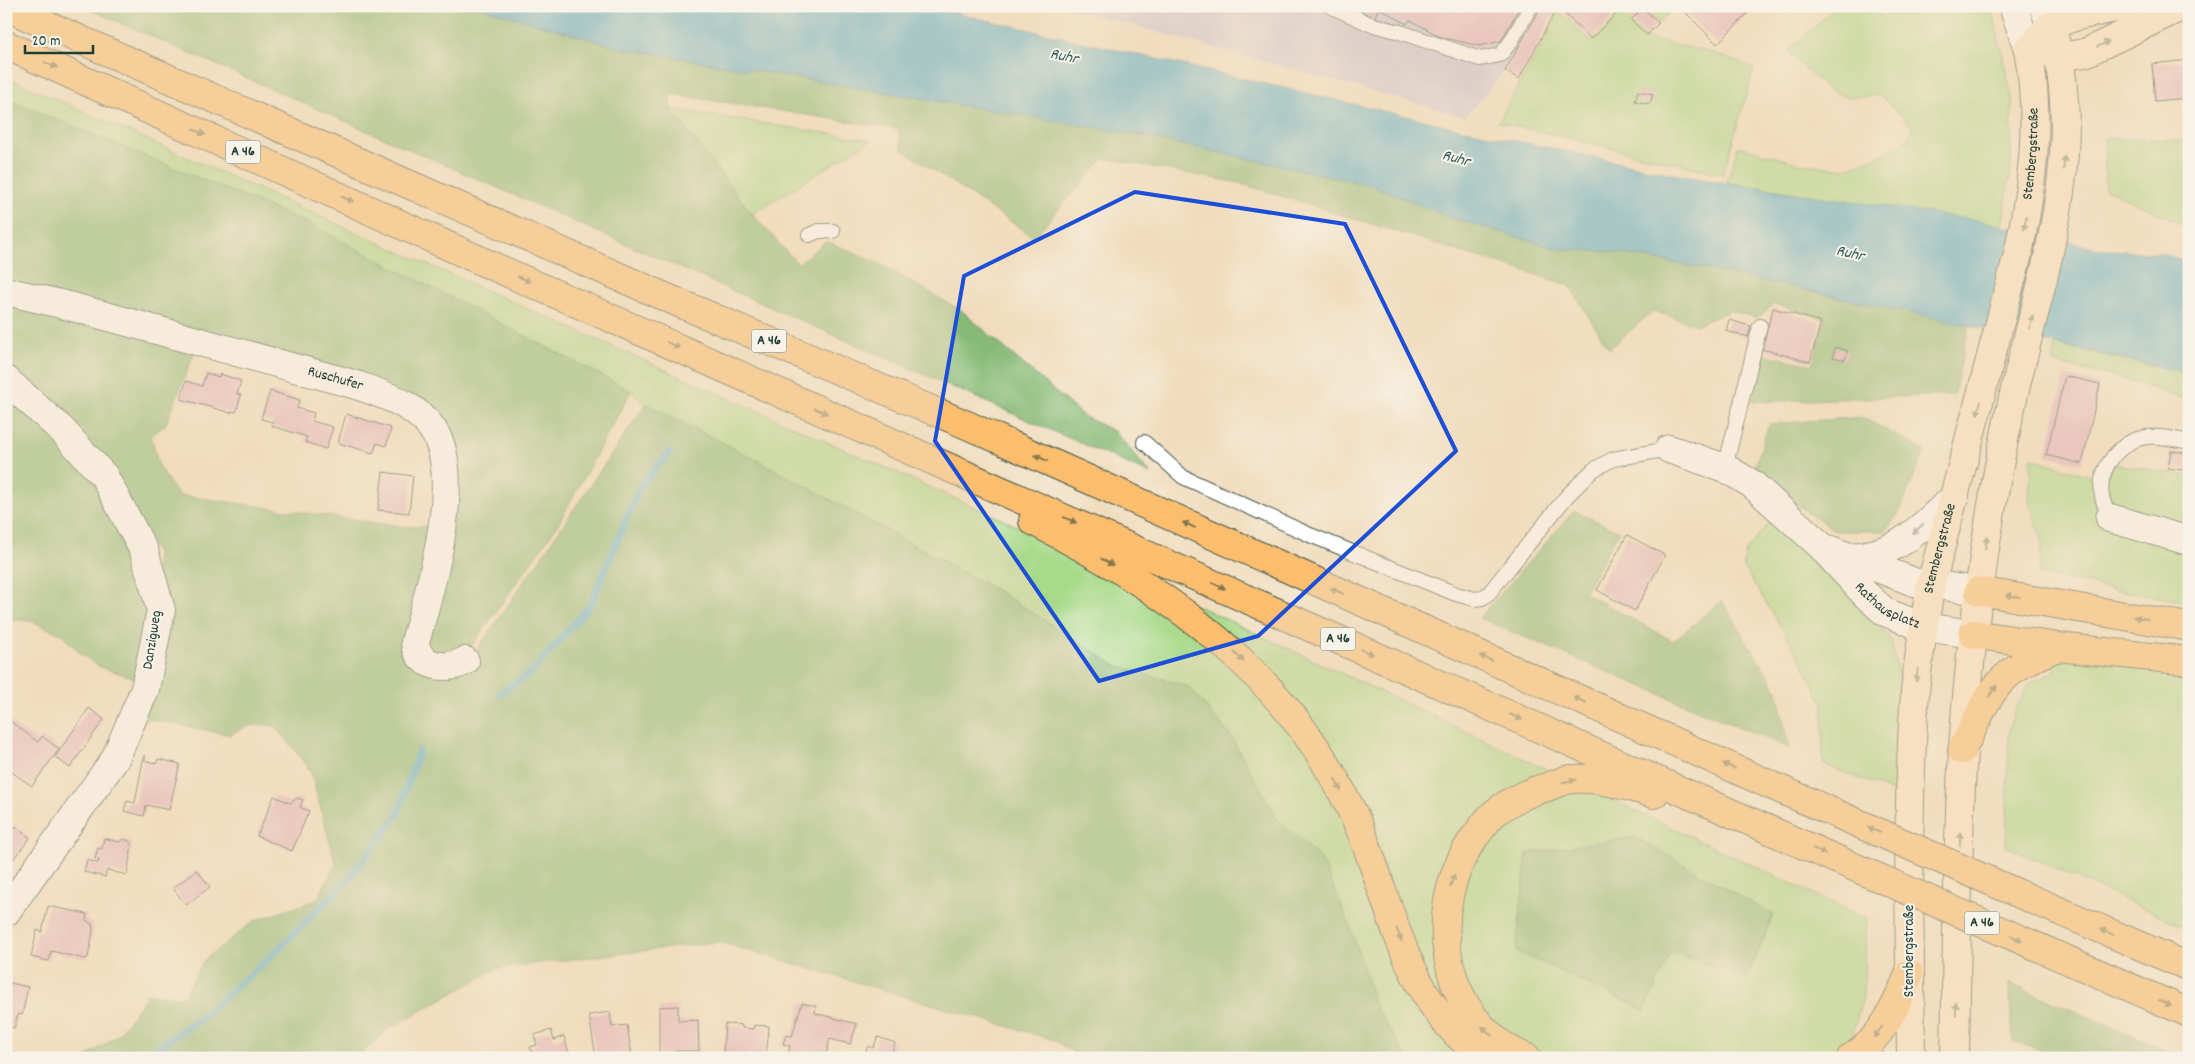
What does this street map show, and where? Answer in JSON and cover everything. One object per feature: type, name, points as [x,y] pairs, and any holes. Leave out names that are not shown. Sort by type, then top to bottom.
[{"type":"highway","name":"A 46","points":[[6,7],[665,297],[967,425],[1773,786],[2189,967]]},
{"type":"highway","name":"A 46","points":[[6,45],[479,260],[2189,1014]]},
{"type":"highway","points":[[913,451],[974,491],[1084,549],[1158,594],[1198,622],[1257,674],[1308,736],[1332,775],[1365,840],[1412,970],[1426,995],[1458,1035],[1487,1058]]},
{"type":"highway","points":[[1979,591],[2189,627]]},
{"type":"highway","points":[[1973,634],[2058,647],[2189,660]]},
{"type":"highway","points":[[1962,750],[1991,692],[2005,675],[2027,659],[2058,647]]},
{"type":"highway","points":[[1527,1058],[1506,1047],[1472,1016],[1455,986],[1446,946],[1446,905],[1450,886],[1468,847],[1495,812],[1533,790],[1570,780],[1589,778],[1627,786],[1769,830]]},
{"type":"highway","points":[[2151,952],[2189,954]]},
{"type":"highway","points":[[1851,1058],[1862,1051],[1894,1012],[1909,974]]},
{"type":"main road","points":[[2135,13],[2085,53],[2062,67],[2030,59],[2047,16],[2135,13],[2185,6]]},
{"type":"main road","name":"Stembergstraße","points":[[1955,1058],[1962,750],[1973,634],[2000,466],[2063,181],[2066,132],[2062,67],[2047,16]]},
{"type":"main road","name":"Stembergstraße","points":[[1911,1058],[1909,974],[1911,776],[1915,692],[1923,627],[1932,584],[2018,254],[2032,180],[2035,111],[2030,59]]},
{"type":"street","points":[[2013,6],[2030,59]]},
{"type":"street","name":"Ruschufer","points":[[6,292],[69,306],[353,384],[402,402],[420,417],[438,438],[442,451],[445,484],[436,559],[415,642],[418,652],[424,660],[442,667],[450,667],[465,662]]},
{"type":"street","name":"Danzigweg","points":[[6,380],[62,430],[104,476],[144,551],[161,610],[145,689],[116,759],[6,912]]},
{"type":"street","name":"Rathausplatz","points":[[1669,448],[1725,468],[1752,484],[1820,546],[1885,612],[1923,627],[1973,634]]},
{"type":"street","name":"Rathausplatz","points":[[1845,557],[1866,556],[1892,549],[1955,497]]},
{"type":"street","points":[[2110,518],[2189,541]]},
{"type":"street","name":"Rathausplatz","points":[[1820,546],[1895,576],[1979,591]]},
{"type":"lane","points":[[1330,6],[1370,24],[1480,59],[1500,55],[1510,44],[1531,6]]},
{"type":"lane","points":[[2185,6],[2189,16]]},
{"type":"lane","points":[[809,235],[819,231],[833,231]]},
{"type":"lane","points":[[1725,468],[1760,326]]},
{"type":"lane","points":[[2110,518],[2102,496],[2102,487],[2106,470],[2117,453],[2132,442],[2146,438],[2166,438],[2189,442]]},
{"type":"lane","points":[[1144,442],[1173,470],[1195,483],[1318,539],[1456,594],[1475,599],[1482,598],[1497,585],[1567,496],[1592,470],[1613,459],[1669,448]]},
{"type":"highlighted area","points":[[1135,192],[1345,224],[1456,451],[1258,636],[1099,681],[935,441],[964,276]]},
{"type":"shaded area","points":[[1062,6],[1540,6],[1500,77],[1465,117]]},
{"type":"green space","points":[[82,6],[476,6],[621,48],[1128,133],[1371,185],[1452,218],[1560,249],[1614,252],[1718,271],[1969,325],[1954,395],[1752,402],[1763,354],[1812,365],[1825,319],[1773,304],[1758,318],[1729,311],[1697,325],[1653,311],[1609,349],[1569,285],[1239,183],[1104,158],[1034,237],[902,149],[898,129],[670,94],[670,109],[752,214],[798,264],[826,241],[878,263],[962,311],[1083,416],[1115,432],[1151,474]]},
{"type":"green space","points":[[1617,6],[1675,6],[1659,23],[1643,8],[1631,20]]},
{"type":"green space","points":[[1837,6],[1872,6],[1883,18],[1894,6],[1989,6],[1994,17],[2012,98],[2011,168],[2002,226],[1727,182],[1738,146],[1797,163],[1844,169],[1880,156],[1908,139],[1913,127],[1880,95],[1849,98],[1827,89],[1792,56],[1789,50]]},
{"type":"green space","points":[[1560,12],[1591,42],[1621,14],[1646,38],[1713,53],[1754,68],[1723,174],[1498,122]]},
{"type":"green space","points":[[6,77],[1206,610],[1867,919],[1863,996],[1851,1041],[1852,1058],[1407,1058],[1375,1006],[1350,926],[1321,859],[1278,820],[1230,735],[1189,687],[1115,665],[996,590],[763,463],[646,404],[631,391],[305,222],[6,99]],"holes":[[[1773,915],[1747,978],[1671,952]]]},
{"type":"green space","points":[[6,99],[305,222],[631,391],[557,526],[463,658],[427,655],[447,518],[423,412],[6,287]]},
{"type":"green space","points":[[670,109],[871,140],[752,214]]},
{"type":"green space","points":[[2105,138],[2189,141],[2189,227],[2105,189]]},
{"type":"green space","points":[[6,296],[197,346],[166,424],[151,436],[159,467],[178,495],[407,527],[435,526],[413,644],[469,662],[646,404],[763,463],[996,590],[1115,665],[1189,687],[1230,735],[1278,820],[1321,859],[1350,926],[1375,1006],[1407,1058],[1082,1058],[1054,1040],[719,942],[498,968],[385,1031],[358,1058],[85,1058],[119,1034],[148,994],[183,997],[204,960],[254,921],[317,900],[336,864],[310,770],[276,726],[252,726],[230,735],[144,718],[157,553],[6,367]]},
{"type":"green space","points":[[2055,345],[2189,373],[2189,401],[2129,380],[2053,363]]},
{"type":"green space","points":[[6,388],[77,457],[125,529],[149,607],[137,679],[100,667],[80,653],[61,634],[31,621],[6,619]]},
{"type":"green space","points":[[1862,417],[1925,451],[1899,513],[1885,531],[1836,531],[1799,506],[1755,466],[1769,424]]},
{"type":"green space","points":[[2031,458],[2103,480],[2113,464],[2189,476],[2189,602],[2116,590],[2039,573],[2042,539],[2029,503]]},
{"type":"green space","points":[[1574,511],[1619,531],[1584,593],[1673,641],[1722,601],[1777,690],[1789,748],[1479,618]]},
{"type":"green space","points":[[1772,519],[1866,606],[1891,640],[1899,681],[1896,793],[1823,764],[1823,704],[1796,651],[1743,566],[1746,551]]},
{"type":"green space","points":[[2072,658],[2189,672],[2189,929],[2006,846],[2009,729],[2013,714],[2029,684],[2055,671],[2054,661]]},
{"type":"green space","points":[[1635,837],[1773,915],[1747,978],[1671,952],[1645,1010],[1516,951],[1527,853]]},
{"type":"green space","points":[[2009,983],[2184,1058],[2063,1058],[2013,1041]]},
{"type":"water","name":"Ruhr","points":[[476,6],[909,6],[956,13],[1493,136],[1688,177],[1977,220],[2099,249],[2162,254],[2189,262],[2189,373],[1718,271],[1614,252],[1560,249],[1452,218],[1371,185],[1128,133],[621,48]]},
{"type":"building","points":[[1352,6],[1520,6],[1501,41],[1479,46],[1441,37],[1410,20],[1407,24],[1379,8],[1374,18]]},
{"type":"building","points":[[1542,6],[1558,6],[1519,79],[1505,71]]},
{"type":"building","points":[[1563,6],[1616,6],[1620,10],[1591,39],[1560,9]]},
{"type":"building","points":[[1679,6],[1755,6],[1717,44]]},
{"type":"building","points":[[1643,8],[1659,23],[1647,35],[1631,20]]},
{"type":"building","points":[[2189,60],[2189,98],[2155,101],[2152,64]]},
{"type":"building","points":[[1638,91],[1653,94],[1650,104],[1635,101]]},
{"type":"building","points":[[1773,308],[1821,322],[1810,362],[1762,349]]},
{"type":"building","points":[[1729,320],[1751,326],[1748,337],[1726,331]]},
{"type":"building","points":[[1835,347],[1848,351],[1845,360],[1833,357]]},
{"type":"building","points":[[206,373],[219,377],[220,374],[241,381],[237,394],[241,395],[236,412],[232,411],[231,413],[181,399],[186,381],[202,386]]},
{"type":"building","points":[[2065,376],[2100,384],[2082,464],[2046,455]]},
{"type":"building","points":[[270,391],[300,400],[297,408],[314,413],[312,421],[333,427],[326,449],[305,442],[307,437],[272,426],[273,422],[261,419]]},
{"type":"building","points":[[346,414],[391,428],[386,446],[377,443],[373,453],[338,443]]},
{"type":"building","points":[[2171,451],[2189,453],[2189,471],[2168,468]]},
{"type":"building","points":[[383,472],[413,476],[409,513],[378,510]]},
{"type":"building","points":[[1627,535],[1665,555],[1635,611],[1597,590]]},
{"type":"building","points":[[89,708],[104,719],[70,768],[55,757]]},
{"type":"building","points":[[6,718],[38,742],[42,736],[59,749],[32,786],[6,768]]},
{"type":"building","points":[[144,755],[145,761],[157,763],[158,759],[180,764],[169,810],[146,805],[144,816],[124,811],[127,801],[135,803]]},
{"type":"building","points":[[274,796],[290,803],[297,798],[303,800],[300,807],[309,811],[292,851],[257,836]]},
{"type":"building","points":[[15,826],[30,838],[6,868],[6,836]]},
{"type":"building","points":[[104,838],[119,842],[123,839],[129,841],[132,845],[127,875],[107,870],[105,877],[84,872],[87,860],[98,863],[99,860],[95,859],[98,848],[102,849]]},
{"type":"building","points":[[197,870],[210,887],[186,905],[173,888]]},
{"type":"building","points":[[48,906],[87,914],[86,920],[92,924],[93,931],[88,958],[85,959],[51,951],[49,961],[31,957],[37,930],[42,932]]},
{"type":"building","points":[[6,982],[28,987],[22,1015],[18,1014],[14,1028],[6,1026]]},
{"type":"building","points":[[802,1003],[816,1006],[815,1013],[857,1024],[850,1044],[830,1039],[825,1058],[787,1058],[790,1046],[783,1044],[786,1035],[792,1036]]},
{"type":"building","points":[[678,1006],[678,1021],[698,1020],[699,1051],[675,1051],[676,1054],[659,1055],[659,1007]]},
{"type":"building","points":[[610,1012],[612,1027],[627,1025],[632,1057],[596,1058],[589,1015]]},
{"type":"building","points":[[725,1024],[742,1025],[742,1028],[753,1029],[754,1025],[769,1026],[766,1058],[748,1054],[747,1056],[723,1055]]},
{"type":"building","points":[[551,1030],[554,1040],[564,1036],[570,1058],[534,1058],[530,1047],[537,1045],[534,1035]]},
{"type":"building","points":[[878,1037],[895,1043],[891,1054],[899,1058],[863,1058],[868,1046],[873,1048]]},
{"type":"waterway","points":[[499,694],[533,671],[591,604],[640,486],[669,453]]},
{"type":"waterway","points":[[143,1058],[201,1018],[272,955],[348,880],[397,816],[419,751]]}]
